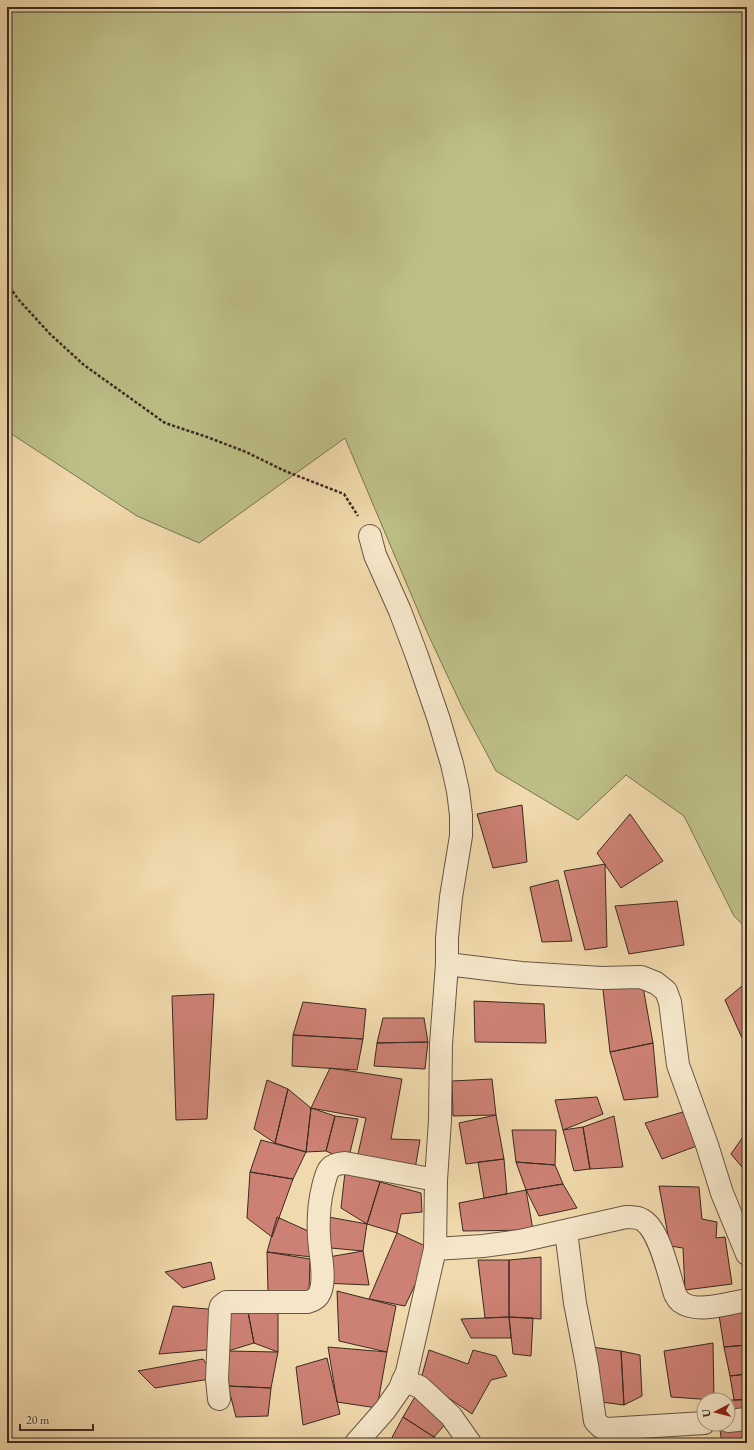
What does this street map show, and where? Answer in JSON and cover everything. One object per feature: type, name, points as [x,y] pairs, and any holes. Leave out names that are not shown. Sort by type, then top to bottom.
[{"type":"street","points":[[356,1443],[385,1410],[399,1390],[407,1372],[421,1303],[435,1249],[436,1180],[440,1120],[441,1044],[447,964],[447,938],[451,897],[461,836],[461,815],[458,791],[439,720],[400,611],[375,555],[370,536]]},
{"type":"street","points":[[447,964],[521,973],[602,978],[641,977],[656,983],[666,991],[670,1002],[678,1065],[707,1145],[722,1193],[747,1254]]},
{"type":"street","points":[[219,1399],[217,1379],[220,1310],[223,1304],[226,1302],[307,1302],[319,1295],[322,1283],[322,1271],[318,1235],[319,1205],[327,1170],[332,1165],[337,1163],[345,1163],[436,1180]]},
{"type":"street","points":[[435,1249],[483,1246],[520,1241],[626,1217],[636,1217],[644,1220],[658,1240],[675,1294],[680,1302],[688,1306],[704,1307],[747,1300]]},
{"type":"street","points":[[566,1231],[575,1303],[587,1365],[595,1421],[607,1430],[696,1424]]},
{"type":"street","points":[[403,1380],[420,1387],[451,1416],[470,1443]]},
{"type":"street","points":[[736,1421],[747,1420]]},
{"type":"path","points":[[7,283],[18,299],[50,334],[84,365],[125,395],[165,422],[246,452],[285,471],[344,494],[370,536]]},
{"type":"green space","points":[[7,7],[747,7],[747,929],[734,916],[684,816],[626,775],[578,820],[496,771],[463,709],[427,632],[345,438],[199,543],[137,516],[7,431]]},
{"type":"building","points":[[522,805],[527,862],[493,868],[477,814]]},
{"type":"building","points":[[630,814],[663,861],[621,888],[597,853]]},
{"type":"building","points":[[605,864],[607,947],[585,950],[564,871]]},
{"type":"building","points":[[558,880],[572,941],[542,942],[530,887]]},
{"type":"building","points":[[677,901],[684,945],[629,954],[615,906]]},
{"type":"building","points":[[602,981],[642,981],[653,1043],[610,1052]]},
{"type":"building","points":[[747,982],[747,1035],[742,1038],[725,1000]]},
{"type":"building","points":[[214,994],[207,1119],[176,1120],[172,996]]},
{"type":"building","points":[[474,1001],[544,1004],[546,1043],[475,1042]]},
{"type":"building","points":[[303,1002],[366,1009],[363,1039],[293,1035]]},
{"type":"building","points":[[383,1018],[424,1018],[428,1042],[377,1043]]},
{"type":"building","points":[[293,1035],[363,1039],[357,1070],[292,1066]]},
{"type":"building","points":[[428,1042],[425,1069],[374,1066],[377,1043]]},
{"type":"building","points":[[653,1043],[658,1097],[624,1100],[610,1052]]},
{"type":"building","points":[[330,1068],[402,1079],[391,1139],[420,1140],[415,1169],[358,1154],[366,1118],[311,1108]]},
{"type":"building","points":[[492,1079],[496,1115],[453,1116],[452,1081]]},
{"type":"building","points":[[267,1080],[288,1089],[275,1143],[254,1129]]},
{"type":"building","points":[[288,1089],[311,1108],[306,1152],[275,1143]]},
{"type":"building","points":[[597,1097],[603,1114],[563,1130],[555,1100]]},
{"type":"building","points":[[311,1108],[335,1116],[326,1151],[306,1152]]},
{"type":"building","points":[[690,1110],[702,1144],[662,1159],[645,1123]]},
{"type":"building","points":[[496,1115],[504,1159],[466,1164],[459,1123]]},
{"type":"building","points":[[335,1116],[358,1119],[348,1161],[326,1151]]},
{"type":"building","points":[[614,1116],[623,1167],[590,1169],[583,1127]]},
{"type":"building","points":[[583,1127],[590,1169],[574,1171],[563,1130]]},
{"type":"building","points":[[512,1130],[556,1130],[555,1165],[516,1162]]},
{"type":"building","points":[[747,1131],[747,1173],[731,1154]]},
{"type":"building","points":[[261,1140],[306,1152],[293,1179],[250,1172]]},
{"type":"building","points":[[504,1159],[507,1194],[484,1198],[478,1162]]},
{"type":"building","points":[[516,1162],[555,1165],[563,1184],[526,1190]]},
{"type":"building","points":[[250,1172],[293,1179],[272,1237],[247,1218]]},
{"type":"building","points":[[345,1172],[380,1182],[367,1224],[341,1208]]},
{"type":"building","points":[[380,1182],[421,1193],[422,1212],[401,1214],[397,1233],[367,1224]]},
{"type":"building","points":[[563,1184],[577,1208],[539,1216],[526,1190]]},
{"type":"building","points":[[659,1186],[699,1187],[702,1219],[717,1222],[716,1238],[725,1237],[732,1284],[685,1290],[683,1248],[670,1246]]},
{"type":"building","points":[[526,1190],[533,1230],[463,1231],[459,1203]]},
{"type":"building","points":[[323,1216],[367,1224],[363,1251],[320,1247]]},
{"type":"building","points":[[277,1217],[317,1235],[321,1258],[267,1252]]},
{"type":"building","points":[[397,1233],[432,1249],[405,1306],[369,1299]]},
{"type":"building","points":[[363,1251],[369,1285],[323,1283],[323,1258]]},
{"type":"building","points":[[267,1252],[310,1259],[309,1291],[268,1291]]},
{"type":"building","points":[[541,1257],[541,1319],[509,1317],[509,1260]]},
{"type":"building","points":[[478,1260],[509,1260],[509,1317],[485,1318]]},
{"type":"building","points":[[211,1262],[215,1279],[183,1288],[165,1272]]},
{"type":"building","points":[[337,1291],[396,1306],[387,1352],[339,1341]]},
{"type":"building","points":[[278,1305],[278,1352],[254,1343],[247,1307]]},
{"type":"building","points":[[173,1306],[219,1310],[218,1349],[159,1354]]},
{"type":"building","points":[[225,1307],[247,1307],[254,1343],[228,1351]]},
{"type":"building","points":[[747,1311],[747,1345],[724,1347],[719,1315]]},
{"type":"building","points":[[509,1317],[511,1338],[471,1338],[461,1319]]},
{"type":"building","points":[[509,1317],[533,1318],[531,1356],[513,1354]]},
{"type":"building","points":[[713,1343],[714,1392],[696,1392],[696,1399],[671,1397],[664,1351]]},
{"type":"building","points":[[747,1345],[747,1374],[730,1376],[724,1347]]},
{"type":"building","points":[[328,1347],[387,1352],[377,1408],[337,1402]]},
{"type":"building","points":[[592,1347],[621,1351],[624,1405],[601,1402]]},
{"type":"building","points":[[429,1350],[468,1364],[473,1350],[496,1356],[507,1376],[491,1380],[472,1414],[421,1379]]},
{"type":"building","points":[[228,1351],[278,1352],[271,1388],[228,1386]]},
{"type":"building","points":[[621,1351],[640,1355],[642,1396],[624,1405]]},
{"type":"building","points":[[327,1358],[340,1414],[303,1425],[296,1367]]},
{"type":"building","points":[[203,1359],[216,1378],[155,1388],[138,1371]]},
{"type":"building","points":[[747,1374],[747,1399],[736,1400],[736,1392],[733,1392],[730,1376]]},
{"type":"building","points":[[228,1386],[271,1388],[268,1416],[236,1417]]},
{"type":"building","points":[[419,1390],[449,1420],[434,1437],[403,1417]]},
{"type":"building","points":[[736,1400],[747,1400],[747,1443],[722,1443],[720,1432],[736,1432]]},
{"type":"building","points":[[403,1417],[434,1437],[442,1443],[389,1443]]}]
